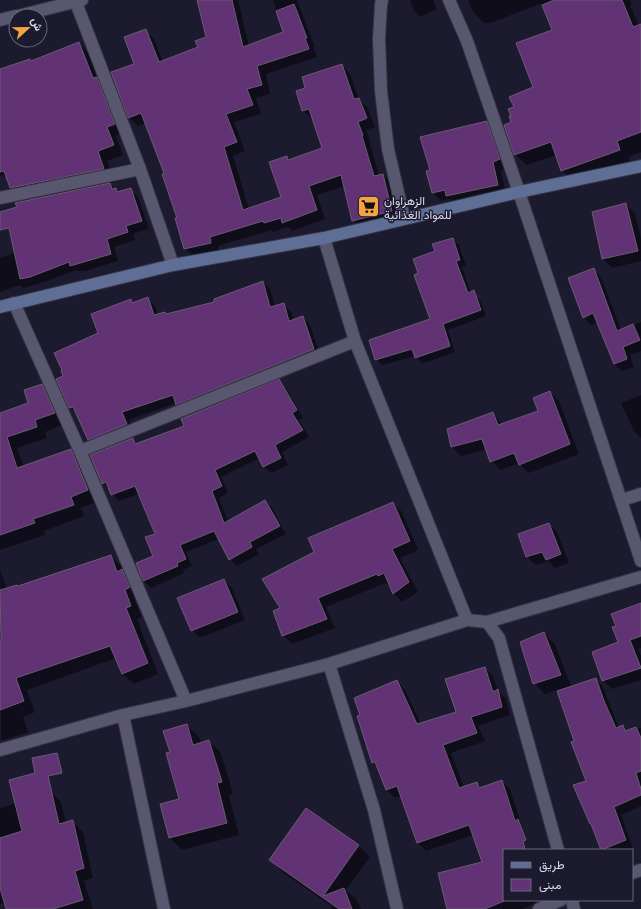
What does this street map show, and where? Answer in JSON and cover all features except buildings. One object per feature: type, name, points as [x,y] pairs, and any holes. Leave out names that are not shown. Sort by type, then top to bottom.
[{"type":"street","points":[[382,0],[379,39],[381,91],[388,149],[404,218]]},
{"type":"street","points":[[448,0],[467,41],[519,192],[641,561]]},
{"type":"street","points":[[48,8],[78,1],[140,169],[173,265]]},
{"type":"street","points":[[0,307],[173,265],[324,238],[404,218],[641,166]]},
{"type":"street","points":[[0,198],[140,169]]},
{"type":"street","points":[[324,238],[355,341],[467,620]]},
{"type":"street","points":[[14,303],[80,451],[186,701]]},
{"type":"street","points":[[80,451],[355,341]]},
{"type":"street","points":[[622,500],[641,494]]},
{"type":"street","points":[[0,750],[123,715],[186,701],[329,664],[467,620],[488,622],[641,576]]},
{"type":"street","points":[[488,622],[499,638],[558,849]]},
{"type":"street","points":[[329,664],[374,810],[397,909]]},
{"type":"street","points":[[123,715],[164,909]]},
{"type":"street","points":[[539,909],[559,901]]},
{"type":"place","name":"الزهراوان للمواد الغذائية","points":[[368,207]]}]
